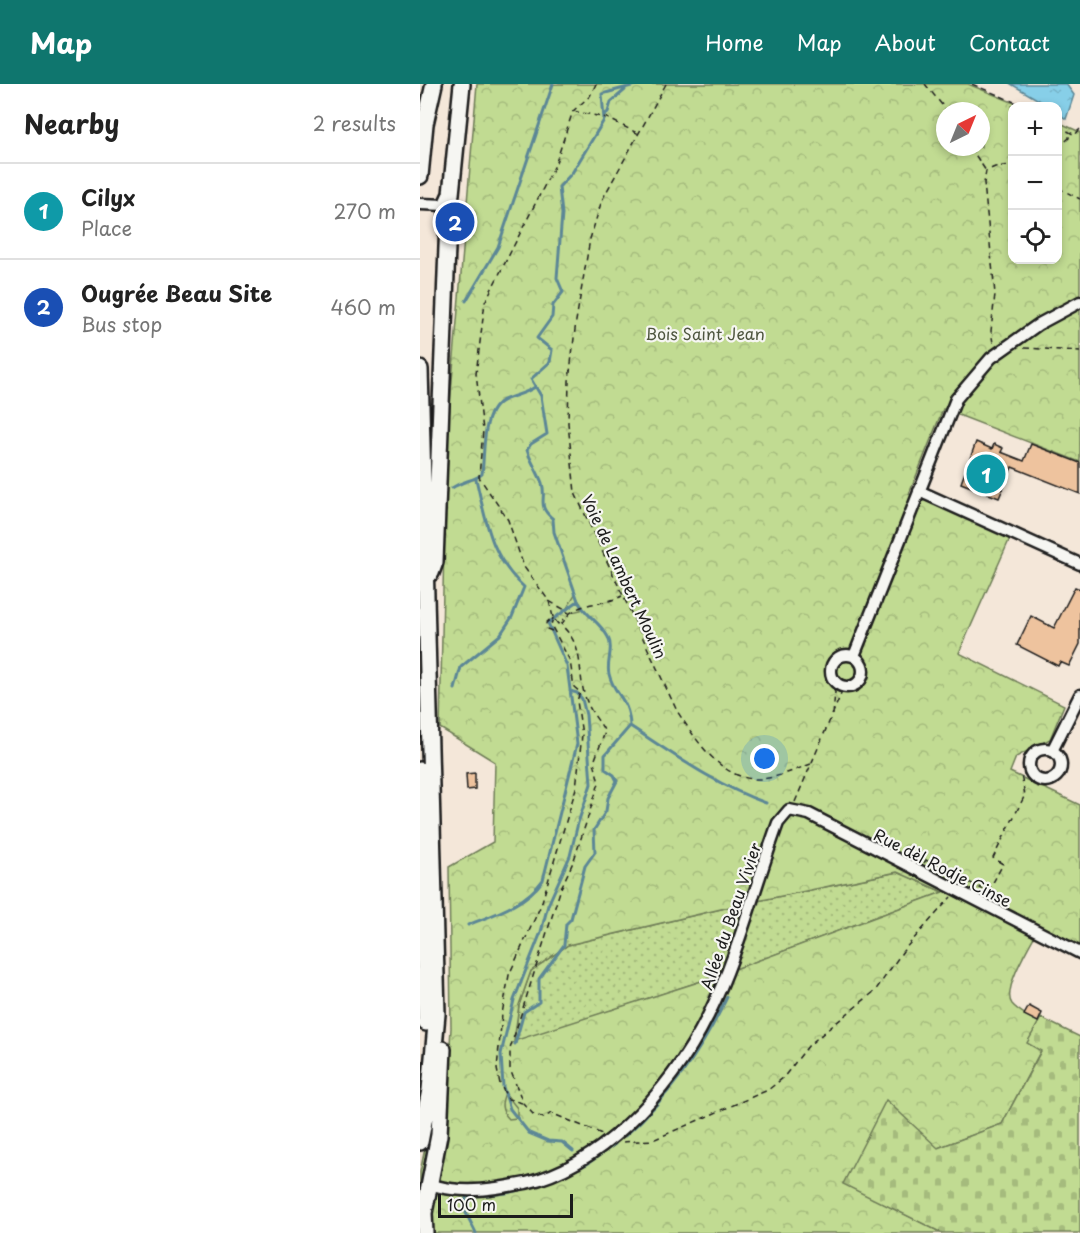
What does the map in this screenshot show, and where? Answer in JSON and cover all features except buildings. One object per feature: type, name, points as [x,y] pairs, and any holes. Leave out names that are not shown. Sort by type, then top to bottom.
[{"type":"highway","points":[[420,176],[425,124],[434,84]]},
{"type":"highway","points":[[427,591],[435,550],[448,220],[441,204],[451,194],[462,84]]},
{"type":"highway","points":[[420,369],[436,1014],[430,1090],[420,1142]]},
{"type":"highway","points":[[420,770],[426,1018],[420,1085]]},
{"type":"highway","points":[[425,1233],[423,1214],[439,1135],[441,1100],[443,1030],[436,1014]]},
{"type":"street","points":[[420,204],[441,204]]},
{"type":"street","points":[[854,656],[956,399],[981,368],[1006,347],[1039,324],[1080,302]]},
{"type":"street","points":[[919,491],[1080,564]]},
{"type":"street","points":[[844,655],[854,656],[862,663],[864,674],[858,684],[844,687],[834,680],[832,665],[844,655]]},
{"type":"street","points":[[1052,751],[1080,695]]},
{"type":"street","points":[[1052,751],[1059,757],[1061,765],[1054,779],[1038,779],[1030,770],[1030,761],[1036,752],[1052,751]]},
{"type":"street","name":"Rue dèl Rodje Cinse","points":[[792,809],[808,814],[1080,953]]},
{"type":"street","name":"Allée du Beau Vivier","points":[[436,1186],[471,1191],[538,1180],[577,1163],[611,1137],[665,1086],[702,1032],[743,933],[777,823],[783,814],[792,809]]},
{"type":"path","points":[[553,631],[547,629],[546,622],[553,617],[549,601],[524,567],[508,520],[479,477],[483,430],[476,374],[485,302],[555,165],[573,111],[590,96],[596,84]]},
{"type":"path","name":"Voie de Lambert Moulin","points":[[666,84],[602,200],[590,239],[582,279],[569,381],[568,423],[575,493],[676,711],[696,739],[720,764],[736,774],[755,779],[787,773],[811,764]]},
{"type":"path","points":[[925,84],[940,102]]},
{"type":"path","points":[[972,84],[1015,102]]},
{"type":"path","points":[[573,111],[608,118],[640,134]]},
{"type":"path","points":[[1062,129],[1075,135],[1080,129]]},
{"type":"path","points":[[1062,144],[1069,138],[1068,133]]},
{"type":"path","points":[[976,156],[986,171],[984,183],[995,294],[991,331],[994,347]]},
{"type":"path","points":[[986,171],[1008,165]]},
{"type":"path","points":[[1062,190],[1080,199]]},
{"type":"path","points":[[1006,347],[1080,351]]},
{"type":"path","points":[[584,693],[574,687],[570,661],[551,625],[554,619],[558,624],[580,605],[604,603],[623,596]]},
{"type":"path","points":[[549,601],[563,606],[569,614]]},
{"type":"path","points":[[563,619],[561,625],[577,647],[583,673],[584,693],[605,732],[594,762],[599,783],[574,860],[561,888],[530,990],[514,1032],[510,1069],[523,1103],[533,1114],[544,1118],[551,1113],[618,1141],[630,1142],[653,1140],[763,1094],[783,1078],[809,1045],[875,991],[903,951],[954,894]]},
{"type":"path","points":[[831,686],[835,692],[833,715]]},
{"type":"path","points":[[792,809],[844,687]]},
{"type":"path","points":[[523,1103],[508,1099],[500,1084],[497,1069],[502,1014],[509,975],[541,905],[576,788],[582,735],[577,700],[580,692]]},
{"type":"path","points":[[920,872],[926,860],[988,892],[1003,864],[993,858],[1025,795],[1021,775],[1030,770]]},
{"type":"green space","name":"Bois Saint Jean","points":[[477,84],[968,84],[1012,102],[1008,102],[1008,264],[1062,264],[1062,124],[1080,132],[1080,462],[943,409],[909,494],[1011,536],[959,653],[1064,705],[1050,739],[1016,757],[1010,772],[1080,805],[1080,947],[1040,926],[1019,965],[1010,997],[1015,1007],[1039,1022],[1028,1042],[1041,1050],[1002,1124],[843,1183],[942,1233],[431,1233],[429,1226],[445,1128],[451,1028],[449,867],[493,842],[495,762],[440,728],[446,452]],"holes":[[[897,872],[943,892],[711,978],[514,1041],[519,1005],[531,971],[568,945],[738,905]]]},
{"type":"green space","points":[[575,594],[581,610],[568,613],[566,610]]},
{"type":"green space","points":[[898,872],[943,892],[711,978],[514,1042],[519,1005],[531,971],[568,945],[738,905]]},
{"type":"green space","points":[[1041,1018],[1080,1037],[1080,1233],[942,1233],[843,1184],[886,1100],[938,1148],[1002,1124],[1041,1051],[1027,1043]]},
{"type":"green space","points":[[505,1093],[517,1108],[517,1118],[509,1119],[504,1113],[502,1103]]},
{"type":"green space","points":[[435,1100],[435,1138],[420,1207],[420,1172]]},
{"type":"water","points":[[1011,84],[1066,84],[1074,95],[1066,119],[1062,116],[1062,102],[1042,102]]},
{"type":"waterway","points":[[466,301],[498,247],[553,84]]},
{"type":"waterway","points":[[515,1044],[524,1012],[539,1002],[539,979],[564,945],[566,924],[571,919],[585,866],[595,852],[594,830],[606,811],[608,798],[617,781],[614,775],[605,769],[605,755],[630,726],[627,709],[609,674],[610,642],[601,627],[578,601],[554,532],[553,519],[543,506],[542,483],[527,450],[531,444],[547,434],[541,396],[531,379],[550,362],[552,350],[537,338],[552,317],[553,305],[563,292],[557,278],[562,214],[559,187],[572,173],[604,120],[602,94],[639,84]]},
{"type":"waterway","points":[[604,115],[608,112],[611,102],[625,90]]},
{"type":"waterway","points":[[452,488],[482,474],[488,422],[497,405],[535,387]]},
{"type":"waterway","points":[[455,689],[461,667],[500,635],[512,617],[524,587],[504,563],[491,537],[476,479]]},
{"type":"waterway","points":[[468,925],[499,913],[518,902],[536,889],[543,880],[577,744],[567,666],[548,623],[578,601]]},
{"type":"waterway","points":[[570,691],[577,693],[582,699],[586,715],[591,784],[570,856],[548,905],[541,932],[514,1000],[501,1054],[503,1087],[510,1109],[529,1133],[548,1141],[562,1142],[573,1151]]},
{"type":"waterway","points":[[630,726],[713,779],[766,803]]},
{"type":"waterway","points":[[625,1136],[656,1105],[683,1072],[727,997]]},
{"type":"waterway","points":[[550,1181],[587,1164],[615,1144]]},
{"type":"waterway","points":[[476,1233],[466,1213],[466,1197],[506,1193],[527,1188]]},
{"type":"place","name":"Ougrée Beau Site","points":[[455,222]]},
{"type":"place","name":"Cilyx","points":[[986,474]]}]
